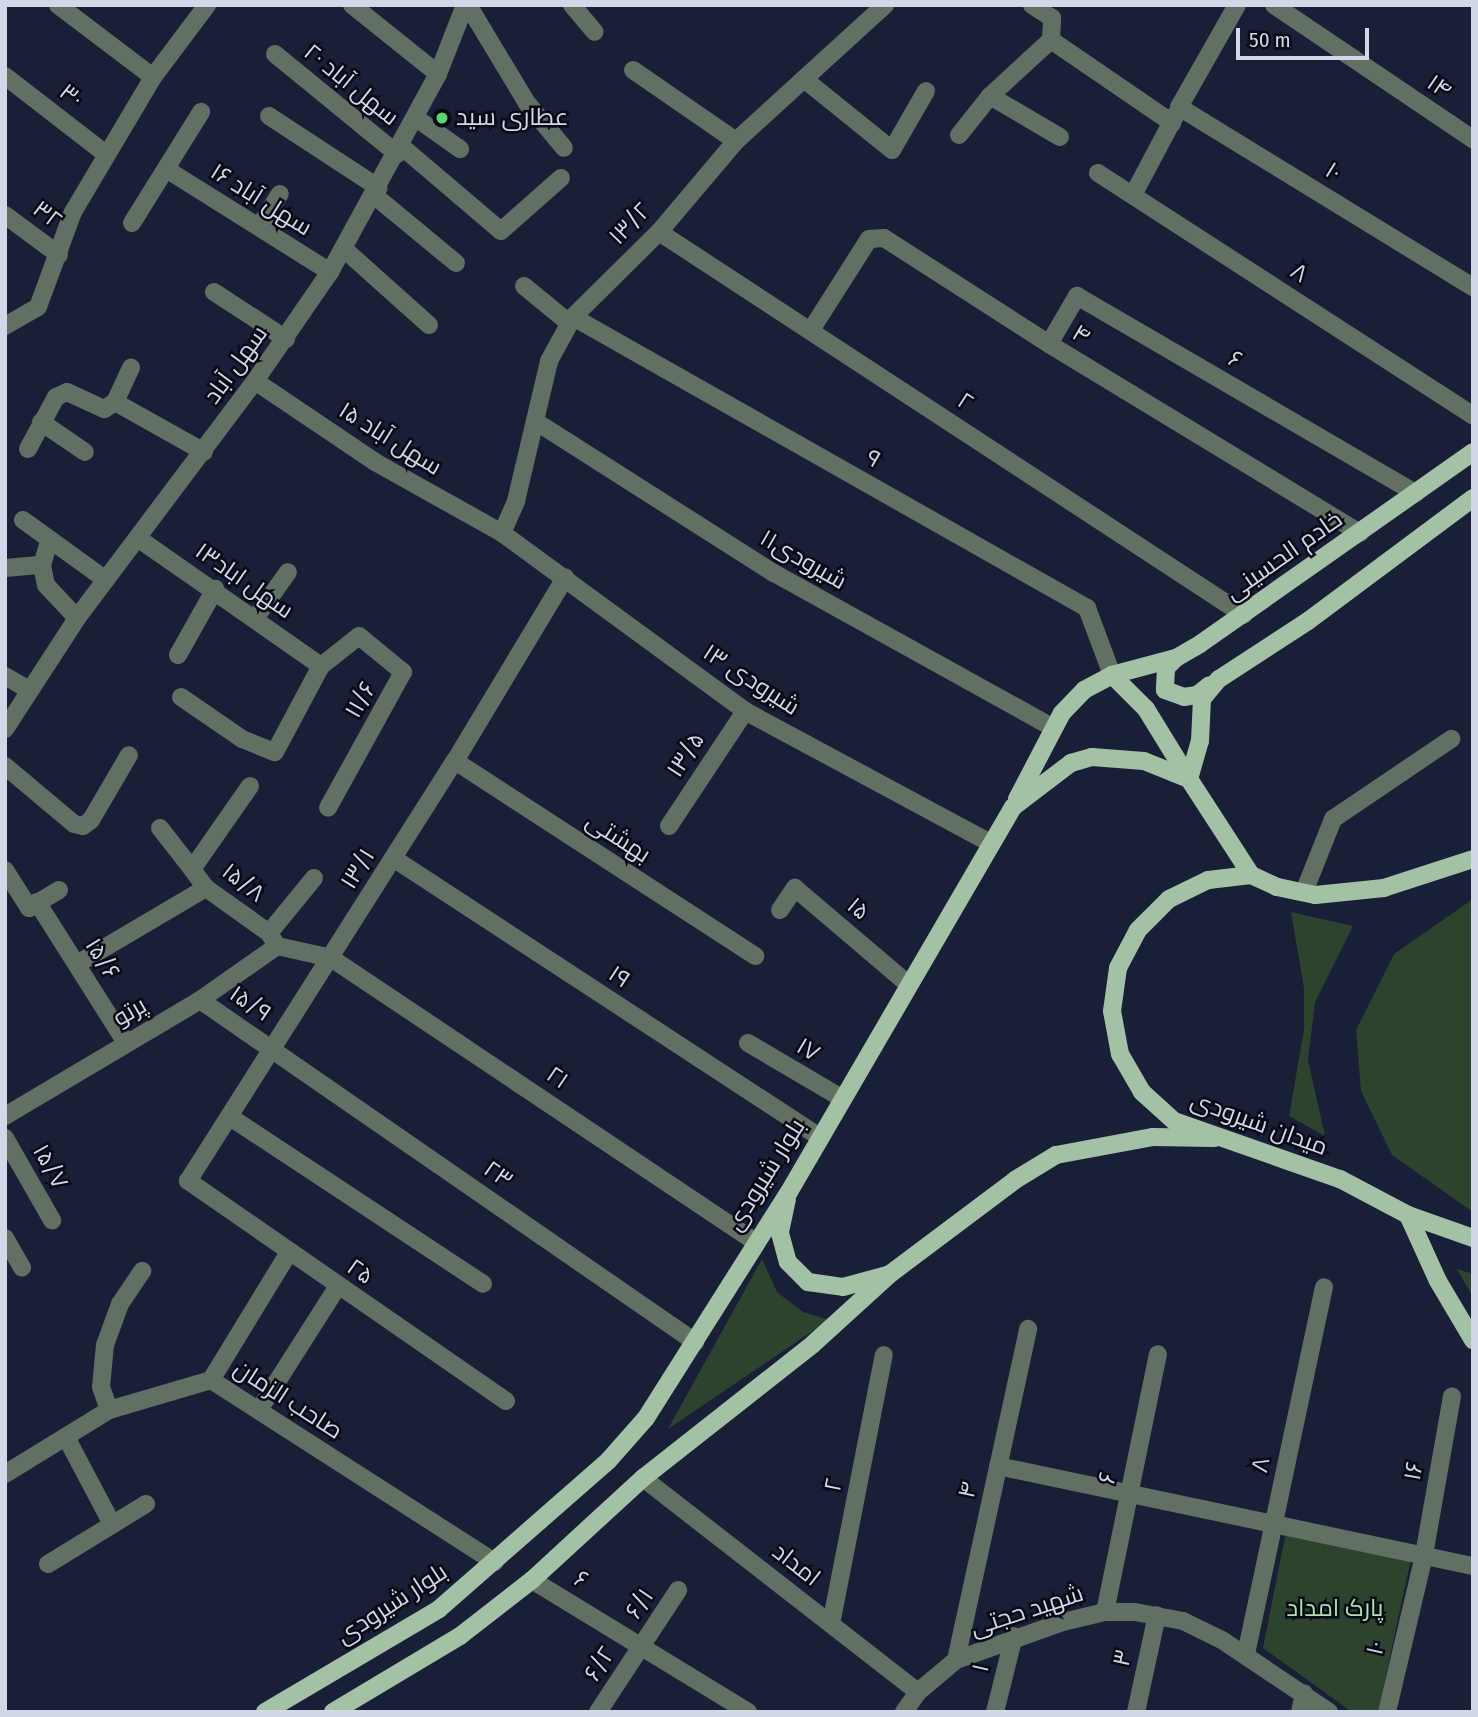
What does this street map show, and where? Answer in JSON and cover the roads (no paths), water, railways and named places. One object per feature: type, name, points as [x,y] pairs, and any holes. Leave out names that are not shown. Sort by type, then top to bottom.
[{"type":"main road","name":"خادم الحسینی","points":[[1013,807],[1062,713],[1084,690],[1112,675],[1176,658],[1244,615],[1473,452]]},
{"type":"main road","points":[[1176,658],[1163,679],[1173,695],[1197,695],[1308,621],[1473,498]]},
{"type":"main road","points":[[1112,675],[1146,709],[1251,875]]},
{"type":"main road","points":[[1189,779],[1200,741],[1202,699],[1219,678]]},
{"type":"main road","name":"بلوار شیرودی","points":[[265,1712],[439,1609],[608,1461],[646,1418],[695,1342],[754,1241],[789,1192],[818,1136],[843,1099],[1013,807],[1071,763],[1092,757],[1144,761],[1189,779]]},
{"type":"main road","name":"میدان شیرودی","points":[[1473,859],[1384,888],[1315,895],[1251,875],[1208,880],[1169,899],[1138,930],[1116,979],[1112,1012],[1120,1054],[1142,1092],[1174,1121],[1214,1138],[1340,1179],[1408,1215],[1473,1238]]},
{"type":"main road","points":[[333,1712],[460,1636],[532,1580],[643,1478],[813,1344],[890,1275],[1056,1155],[1153,1137],[1214,1138]]},
{"type":"main road","points":[[789,1192],[780,1233],[788,1262],[808,1282],[843,1287],[890,1275]]},
{"type":"main road","points":[[1408,1215],[1438,1281],[1473,1340]]},
{"type":"street","points":[[58,5],[153,77]]},
{"type":"street","points":[[352,5],[438,74]]},
{"type":"street","points":[[467,5],[527,103],[564,148]]},
{"type":"street","name":"سهل آباد","points":[[5,729],[77,618],[256,381],[330,272],[416,118],[467,5]]},
{"type":"street","points":[[572,5],[594,32]]},
{"type":"street","name":"۱۳/۲","points":[[502,533],[516,500],[549,361],[571,320],[659,232],[736,141],[885,5]]},
{"type":"street","points":[[959,135],[990,96],[1051,40],[1052,18],[1031,5]]},
{"type":"street","points":[[1133,195],[1237,5]]},
{"type":"street","name":"۱۴","points":[[1274,5],[1473,138]]},
{"type":"street","points":[[5,327],[38,307],[59,255],[72,212],[153,77],[205,6]]},
{"type":"street","name":"۱۰","points":[[1051,40],[1179,108],[1473,287]]},
{"type":"street","name":"سهل آباد ۲۰","points":[[275,54],[501,231],[561,178]]},
{"type":"street","points":[[632,70],[736,141]]},
{"type":"street","name":"۳۰","points":[[5,76],[106,154]]},
{"type":"street","points":[[804,79],[892,150],[926,91]]},
{"type":"street","points":[[990,96],[1060,137]]},
{"type":"street","points":[[132,223],[201,113]]},
{"type":"street","points":[[269,116],[377,192],[456,263]]},
{"type":"street","points":[[416,118],[460,149]]},
{"type":"street","name":"سهل آباد ۱۶","points":[[166,169],[330,272]]},
{"type":"street","name":"۸","points":[[1098,173],[1473,416]]},
{"type":"street","points":[[259,227],[280,194]]},
{"type":"street","name":"۳۲","points":[[5,215],[59,255]]},
{"type":"street","name":"۲","points":[[659,232],[1244,615]]},
{"type":"street","name":"۴","points":[[811,330],[869,239],[877,237],[1360,533]]},
{"type":"street","points":[[344,249],[429,325]]},
{"type":"street","name":"۹","points":[[524,286],[571,320],[1087,608],[1112,675]]},
{"type":"street","points":[[214,292],[286,339]]},
{"type":"street","name":"۶","points":[[1049,344],[1077,296],[1416,493]]},
{"type":"street","points":[[28,449],[41,422],[62,392],[104,409],[115,402],[131,369]]},
{"type":"street","name":"سهل آباد ۱۵","points":[[256,381],[375,462],[502,533]]},
{"type":"street","points":[[115,402],[204,452]]},
{"type":"street","name":"۱۱شیرودی","points":[[536,421],[774,573],[1054,729]]},
{"type":"street","points":[[41,422],[85,452]]},
{"type":"street","points":[[23,520],[49,542],[106,580]]},
{"type":"street","name":"شیرودی ۱۳","points":[[502,533],[745,711],[990,843]]},
{"type":"street","name":"سهل اباد۱۳","points":[[139,539],[256,617],[321,666]]},
{"type":"street","points":[[49,542],[42,565],[46,585],[77,618]]},
{"type":"street","points":[[5,568],[42,565]]},
{"type":"street","points":[[256,617],[288,572]]},
{"type":"street","name":"۱۳/۱","points":[[188,1181],[455,761],[565,578]]},
{"type":"street","points":[[178,655],[215,589]]},
{"type":"street","name":"۱۱/۶","points":[[321,666],[359,636],[403,673],[328,808]]},
{"type":"street","points":[[181,697],[242,738],[275,752],[321,666]]},
{"type":"street","points":[[5,676],[29,690]]},
{"type":"street","name":"۱۳/۵","points":[[669,826],[745,711]]},
{"type":"street","points":[[1304,892],[1333,819],[1451,739]]},
{"type":"street","points":[[5,766],[74,824],[83,826],[91,820],[129,755]]},
{"type":"street","name":"بهشتی","points":[[455,761],[755,956]]},
{"type":"street","name":"۱۵/۸","points":[[250,786],[192,869],[206,888],[273,940]]},
{"type":"street","points":[[160,828],[192,869]]},
{"type":"street","name":"۱۹","points":[[393,858],[818,1136]]},
{"type":"street","points":[[5,870],[29,908],[59,890]]},
{"type":"street","name":"پرتو","points":[[5,1116],[200,1000],[273,940],[314,878]]},
{"type":"street","points":[[76,964],[206,888]]},
{"type":"street","name":"۱۵","points":[[780,910],[795,888],[909,985]]},
{"type":"street","name":"۱۵/۶","points":[[37,902],[126,1043]]},
{"type":"street","points":[[273,940],[331,958]]},
{"type":"street","name":"۲۱","points":[[331,958],[754,1241]]},
{"type":"street","name":"۱۵/۹","points":[[200,1000],[273,1048]]},
{"type":"street","name":"۱۷","points":[[748,1043],[843,1099]]},
{"type":"street","name":"۲۳","points":[[273,1048],[695,1342]]},
{"type":"street","points":[[230,1117],[483,1284]]},
{"type":"street","name":"۱۵/۷","points":[[5,1138],[52,1220]]},
{"type":"street","name":"۲۵","points":[[188,1181],[506,1401]]},
{"type":"street","points":[[5,1238],[22,1267]]},
{"type":"street","points":[[211,1380],[289,1252]]},
{"type":"street","points":[[109,1410],[101,1387],[105,1345],[120,1304],[142,1270]]},
{"type":"street","points":[[259,1410],[338,1286]]},
{"type":"street","name":"۸","points":[[1246,1654],[1324,1287]]},
{"type":"street","name":"۴","points":[[956,1661],[1028,1329]]},
{"type":"street","name":"۶","points":[[1105,1612],[1158,1354]]},
{"type":"street","name":"۲","points":[[831,1624],[884,1355]]},
{"type":"street","name":"صاحب الزمان","points":[[5,1474],[109,1410],[211,1380],[495,1562]]},
{"type":"street","name":"۱۶","points":[[1423,1555],[1452,1395]]},
{"type":"street","points":[[66,1437],[112,1524]]},
{"type":"street","points":[[998,1466],[1473,1566]]},
{"type":"street","name":"امداد","points":[[643,1478],[918,1692]]},
{"type":"street","points":[[48,1564],[146,1504]]},
{"type":"street","name":"۱۰","points":[[1387,1712],[1423,1555]]},
{"type":"street","name":"۶","points":[[532,1580],[642,1644],[748,1712]]},
{"type":"street","name":"۶/۱","points":[[642,1644],[678,1590]]},
{"type":"street","name":"شهید حجتی","points":[[904,1712],[918,1692],[956,1661],[1014,1636],[1105,1612],[1157,1615],[1183,1621],[1246,1654],[1329,1712]]},
{"type":"street","name":"۳","points":[[1136,1712],[1157,1615]]},
{"type":"street","name":"۱","points":[[995,1712],[1014,1636]]},
{"type":"street","name":"۶/۲","points":[[598,1712],[642,1644]]},
{"type":"street","points":[[1300,1712],[1304,1693]]},
{"type":"place","name":"عطاری سید","points":[[442,118]]},
{"type":"park label","name":"پارک امداد","points":[[1335,1609]]}]
